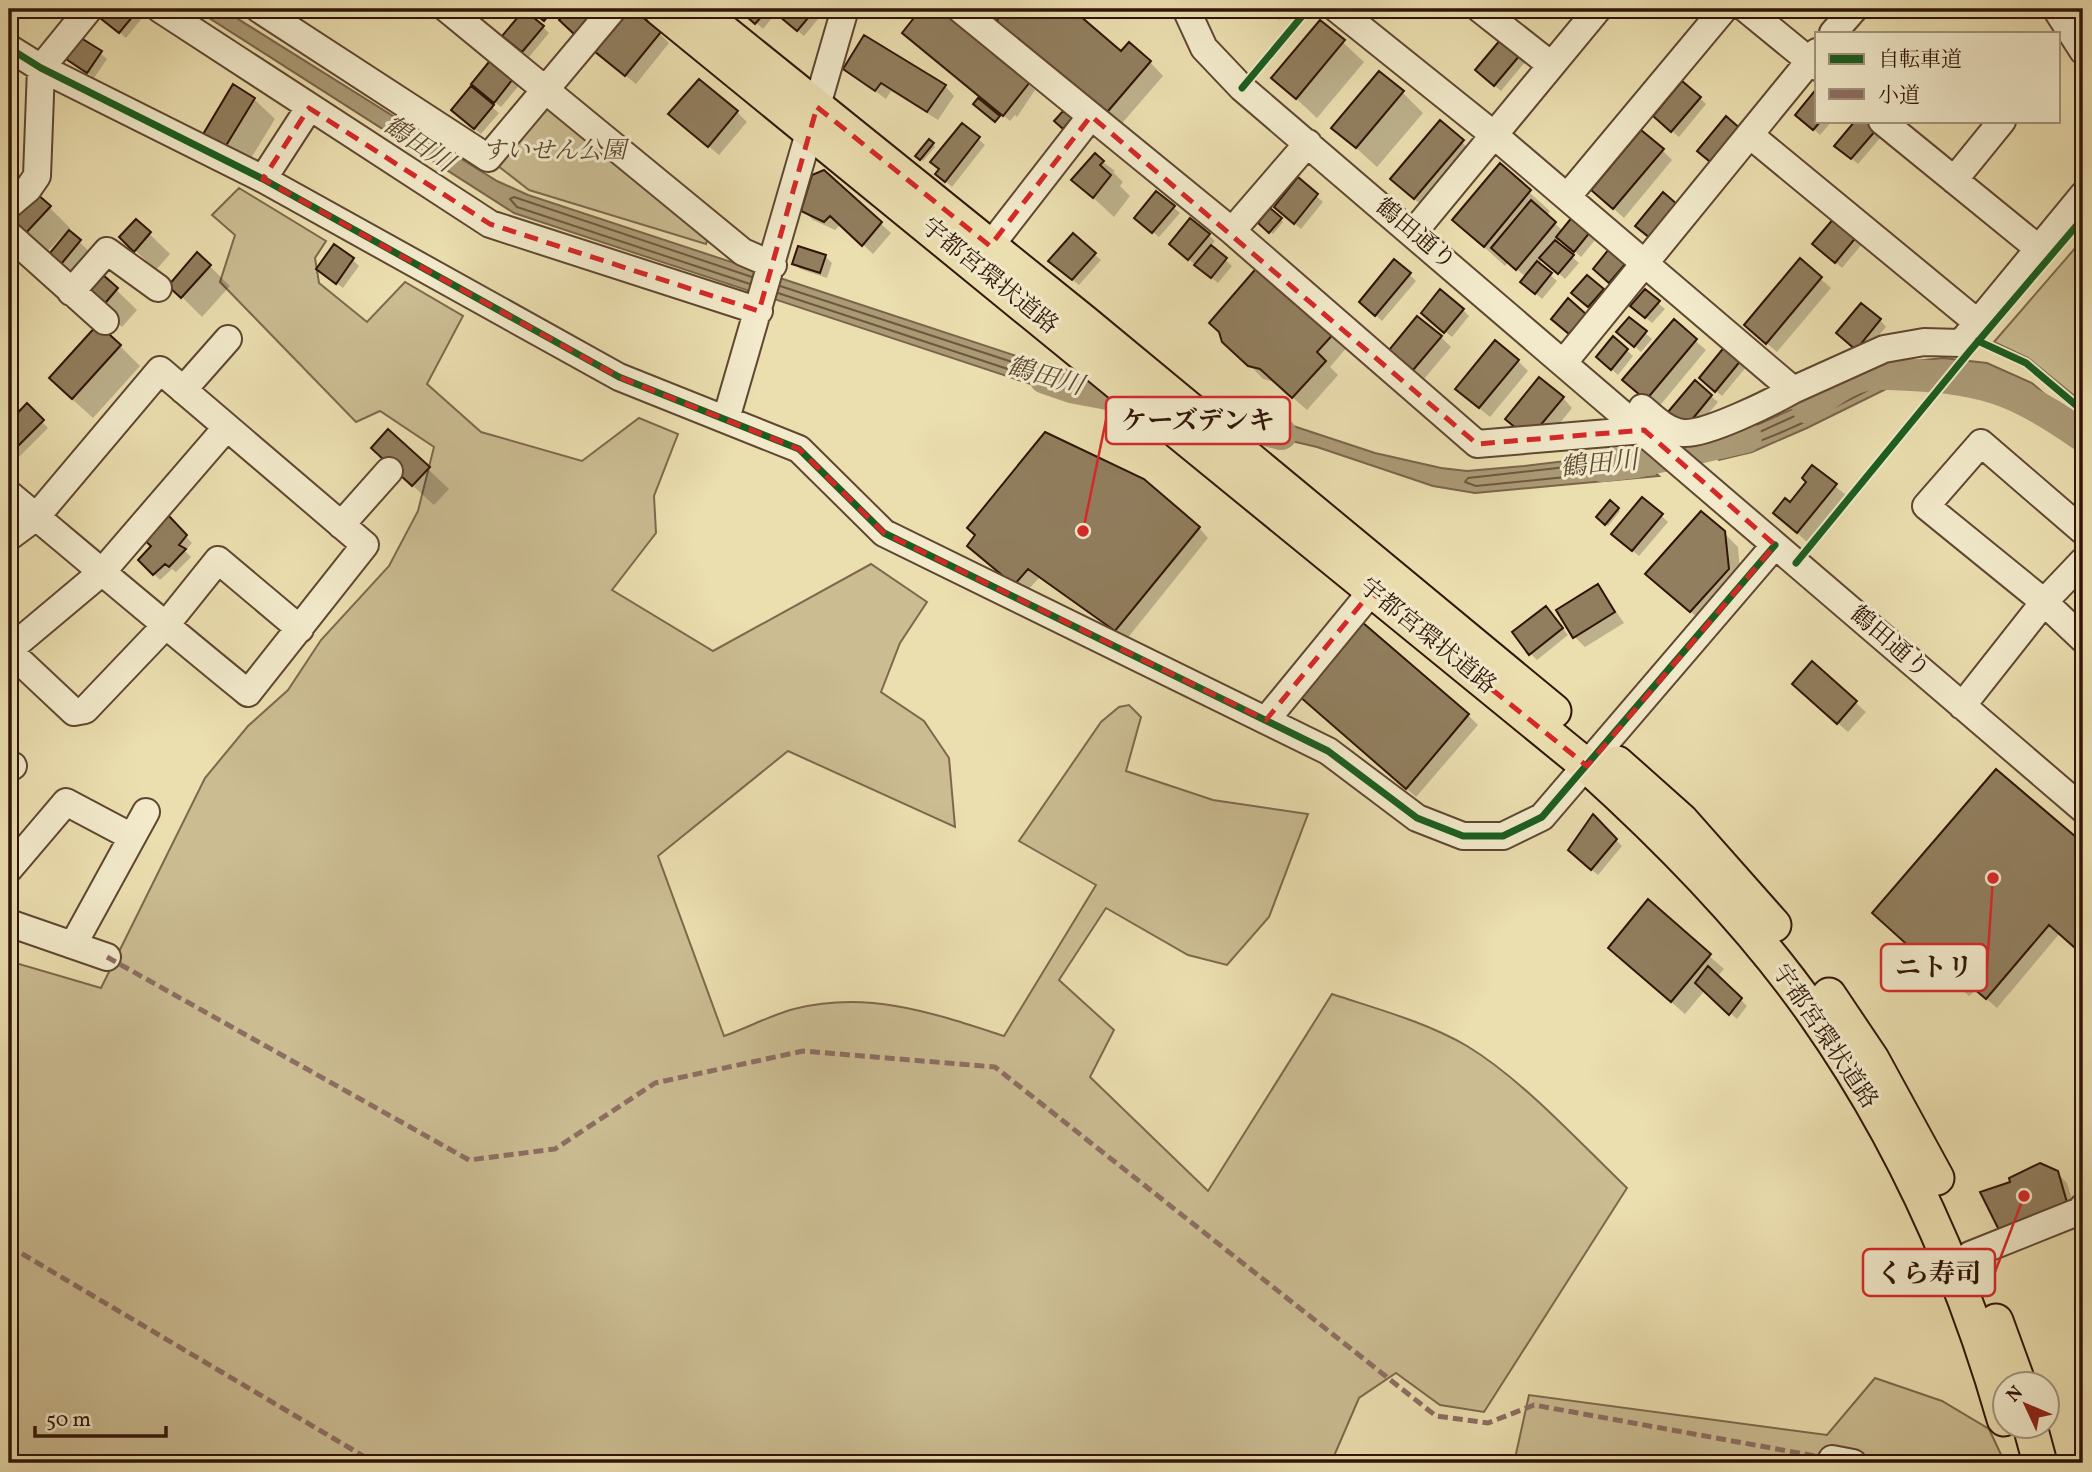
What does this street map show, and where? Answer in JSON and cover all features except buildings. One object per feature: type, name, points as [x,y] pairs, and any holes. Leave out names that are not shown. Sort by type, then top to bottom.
[{"type":"main road","name":"宇都宮環状道路","points":[[660,9],[990,246],[1230,442],[1594,758],[1632,807],[1740,919],[1812,1011],[1846,1062],[1914,1183],[1956,1276],[1990,1374]]},
{"type":"main road","name":"宇都宮環状道路","points":[[696,9],[814,120],[1095,363],[1371,592],[1690,829],[1760,907],[1831,999],[1872,1059],[1935,1172],[2014,1370]]},
{"type":"main road","points":[[2010,1440],[2016,1463]]},
{"type":"main road","points":[[2034,1440],[2040,1463]]},
{"type":"street","points":[[9,205],[28,189],[37,176],[41,68],[89,9]]},
{"type":"street","points":[[160,9],[490,224],[758,311]]},
{"type":"street","points":[[259,9],[488,158],[612,9]]},
{"type":"street","points":[[447,9],[743,252],[773,265]]},
{"type":"street","points":[[726,419],[773,265],[845,9]]},
{"type":"street","name":"鶴田通り","points":[[1186,9],[1204,48],[1242,88],[1413,233],[1569,357],[1695,475],[2083,809]]},
{"type":"street","points":[[1337,9],[1494,135],[1793,390]]},
{"type":"street","points":[[1480,9],[1551,65]]},
{"type":"street","points":[[1413,233],[1598,9]]},
{"type":"street","points":[[1567,197],[1724,9]]},
{"type":"street","points":[[1746,9],[1815,60],[1750,135],[1569,357],[1666,428],[1685,433],[1765,407],[1793,390],[1884,349],[1924,341],[1961,343],[2083,195]]},
{"type":"street","points":[[1834,32],[1854,9]]},
{"type":"street","points":[[2056,9],[2083,51]]},
{"type":"street","points":[[972,12],[1091,116],[1232,231],[1476,444],[1653,438]]},
{"type":"street","points":[[9,48],[41,68],[263,179],[619,377],[799,449],[884,533],[1328,751],[1418,818],[1463,836],[1503,836],[1542,817],[1775,545]]},
{"type":"street","points":[[263,179],[309,108]]},
{"type":"street","points":[[990,246],[1091,116]]},
{"type":"street","points":[[1883,122],[2039,249]]},
{"type":"street","points":[[1954,180],[2001,122]]},
{"type":"street","points":[[1750,135],[1978,323]]},
{"type":"street","points":[[1232,231],[1308,144]]},
{"type":"street","points":[[9,236],[105,321]]},
{"type":"street","points":[[71,292],[107,251],[158,288]]},
{"type":"street","points":[[183,390],[228,339]]},
{"type":"street","points":[[9,494],[36,517],[102,572],[165,626],[248,693],[365,545],[160,370],[36,517],[9,537]]},
{"type":"street","points":[[228,428],[102,572],[9,650],[74,712],[85,710],[165,626],[218,560],[300,629]]},
{"type":"street","points":[[2083,531],[1981,443],[1926,506],[2044,603],[2083,639]]},
{"type":"street","points":[[341,524],[389,471]]},
{"type":"street","points":[[1962,706],[2044,603],[2083,561]]},
{"type":"street","points":[[1266,720],[1371,592]]},
{"type":"street","points":[[9,869],[66,802],[132,836]]},
{"type":"street","points":[[73,945],[146,811]]},
{"type":"street","points":[[9,923],[107,957]]},
{"type":"street","points":[[1970,1255],[2080,1211],[2083,1207]]},
{"type":"street","points":[[1830,1463],[1832,1459],[1853,1463]]},
{"type":"highlighted area","points":[[817,107],[990,246],[1091,116],[1477,444],[1644,430],[1775,545],[1587,766],[1371,592],[1266,720],[884,533],[799,449],[619,377],[263,179],[309,108],[490,224],[759,311]]},
{"type":"green space","name":"すいせん公園","points":[[546,90],[712,226],[706,244],[529,190],[488,158]]},
{"type":"green space","points":[[239,188],[326,241],[315,258],[319,283],[367,322],[405,282],[463,316],[427,384],[481,432],[582,461],[639,418],[678,434],[654,496],[656,533],[612,590],[713,651],[871,564],[927,602],[900,643],[881,692],[924,721],[949,758],[955,827],[788,751],[658,856],[724,1036],[794,1009],[848,1002],[875,1003],[926,1012],[1004,1036],[1096,885],[1019,841],[1101,722],[1119,707],[1129,705],[1141,717],[1126,771],[1213,800],[1308,814],[1269,917],[1227,965],[1188,955],[1106,908],[1059,980],[1114,1030],[1090,1077],[1208,1191],[1332,994],[1418,1023],[1467,1046],[1530,1094],[1627,1188],[1484,1412],[1440,1405],[1396,1373],[1359,1398],[1331,1463],[9,1463],[9,961],[101,988],[205,778],[248,726],[288,690],[321,640],[389,566],[418,511],[434,447],[380,411],[356,422],[220,282],[235,235],[212,215]]},
{"type":"green space","points":[[2083,239],[2083,403],[2028,358],[1994,342]]},
{"type":"green space","points":[[1875,1378],[1942,1401],[1989,1429],[1990,1440],[1994,1440],[2005,1463],[1514,1463],[1529,1395],[1827,1435]]},
{"type":"water","points":[[195,9],[222,9],[497,181],[528,195],[1068,373],[1096,399],[1049,390],[514,213]]},
{"type":"water","points":[[1943,358],[1987,363],[2032,383],[2083,427],[2083,439],[2037,400],[1973,378],[1938,373],[1888,388],[1752,452],[1719,460],[1702,444],[1732,436],[1896,363]]},
{"type":"water","points":[[1211,399],[1375,453],[1441,468],[1467,471],[1632,453],[1659,476],[1475,493],[1433,486],[1317,447],[1249,431]]},
{"type":"waterway","name":"鶴田川","points":[[1808,408],[1841,385],[1860,376],[1881,374],[1938,377],[2003,390],[2041,409],[2083,436]]},
{"type":"waterway","name":"鶴田川","points":[[1045,378],[1071,387],[1145,401]]},
{"type":"waterway","name":"鶴田川","points":[[1189,409],[1281,434]]},
{"type":"waterway","name":"鶴田川","points":[[1602,466],[1637,462],[1746,437]]},
{"type":"marked path","points":[[107,957],[469,1160],[555,1149],[655,1083],[803,1051],[995,1067],[1436,1416],[1488,1423],[1534,1405],[1832,1459]]},
{"type":"marked path","points":[[9,1246],[375,1463]]},
{"type":"cycle path","points":[[1242,88],[1308,9]]},
{"type":"cycle path","points":[[9,48],[41,68],[263,179],[619,377],[799,449],[884,533],[1328,751],[1417,818],[1463,836],[1503,836],[1542,817],[1775,545]]},
{"type":"cycle path","points":[[1796,563],[2083,218]]},
{"type":"cycle path","points":[[1978,341],[2026,363],[2083,411]]},
{"type":"place","name":"ケーズデンキ","points":[[1083,531]]},
{"type":"place","name":"ニトリ","points":[[1993,878]]},
{"type":"place","name":"くら寿司","points":[[2024,1196]]}]
